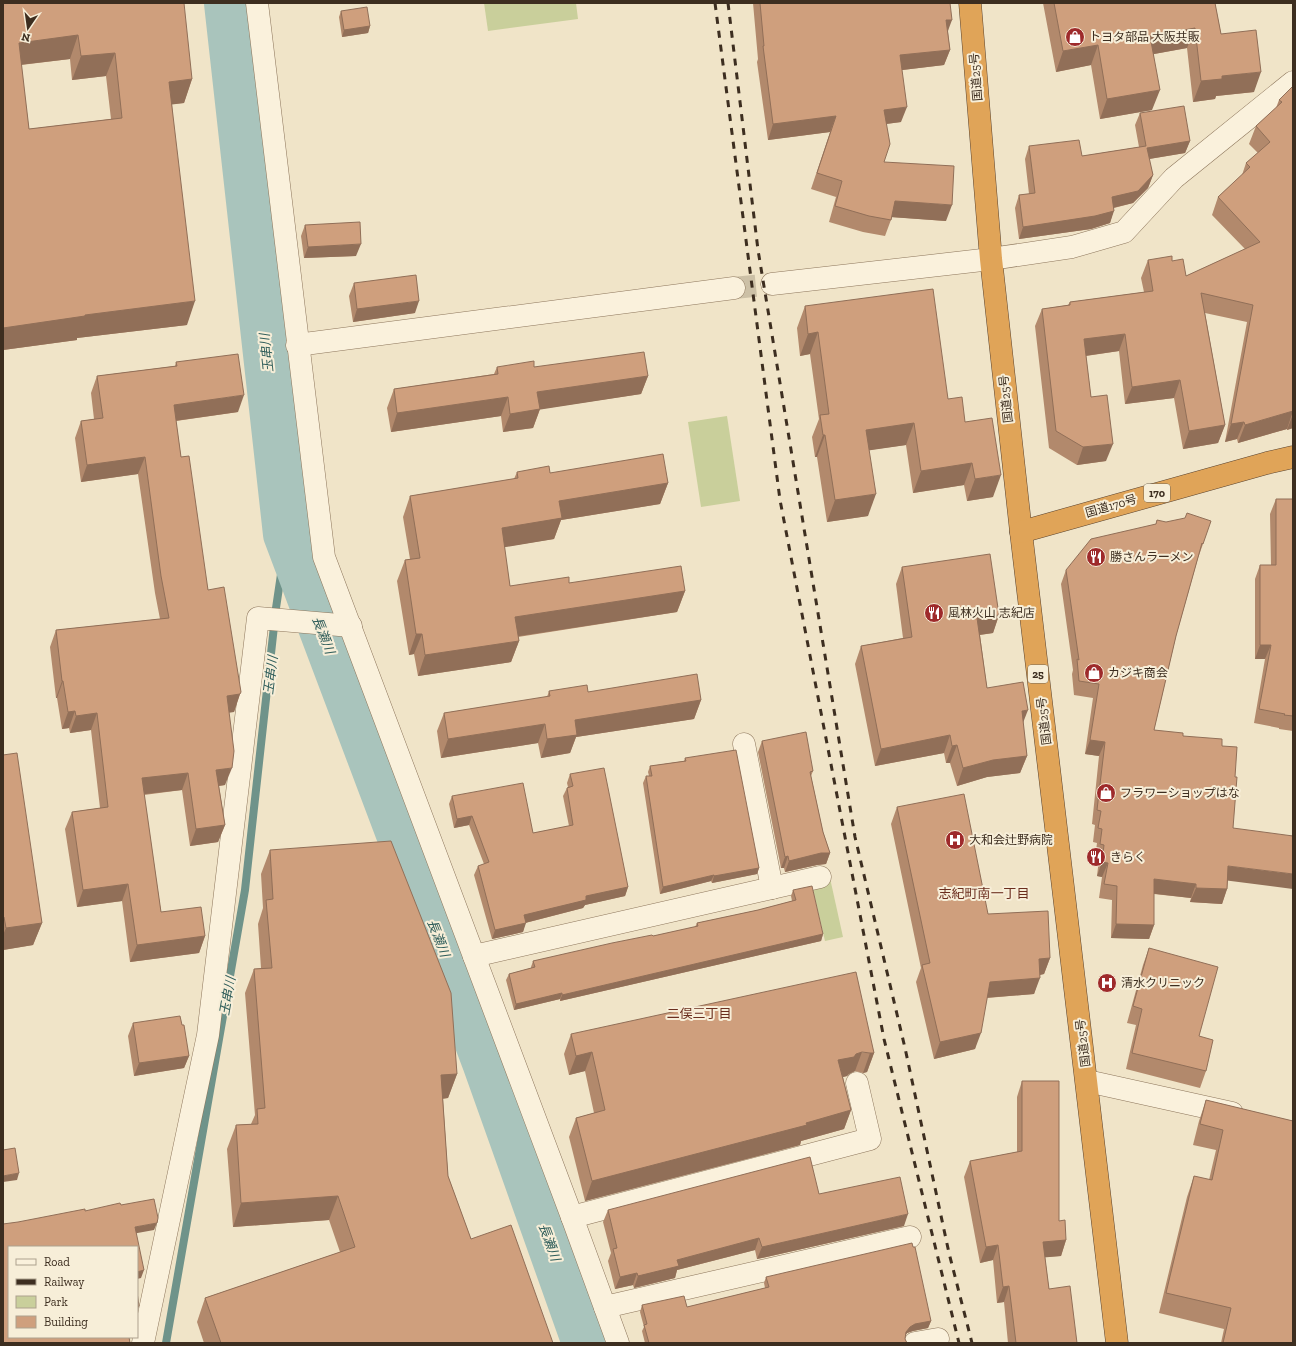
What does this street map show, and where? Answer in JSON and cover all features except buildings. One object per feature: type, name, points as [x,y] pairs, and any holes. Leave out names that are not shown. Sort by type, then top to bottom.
[{"type":"highway","name":"国道25号","points":[[970,3],[991,259],[1021,532],[1117,1343]]},
{"type":"highway","name":"国道170号","points":[[1021,532],[1293,457]]},
{"type":"street","points":[[257,3],[297,345],[324,557],[618,1343]]},
{"type":"street","points":[[772,284],[991,259],[1072,247],[1124,232],[1174,178],[1293,82]]},
{"type":"street","points":[[297,345],[734,288]]},
{"type":"street","points":[[142,1343],[208,1035],[258,618],[350,626]]},
{"type":"street","points":[[744,744],[772,888]]},
{"type":"street","points":[[474,956],[820,877]]},
{"type":"street","points":[[1087,1081],[1254,1118]]},
{"type":"street","points":[[572,1217],[870,1139],[857,1083]]},
{"type":"street","points":[[605,1307],[910,1236]]},
{"type":"street","points":[[915,1343],[938,1339]]},
{"type":"green space","points":[[484,3],[576,3],[578,19],[488,31]]},
{"type":"green space","points":[[727,416],[740,501],[701,507],[688,422]]},
{"type":"green space","points":[[828,869],[843,937],[825,941],[809,873]]},
{"type":"waterway","name":"長瀬川","points":[[228,3],[287,534],[486,1062],[586,1343]]},
{"type":"waterway","name":"玉串川","points":[[166,1343],[245,890],[276,608],[287,534]]},
{"type":"tunnel","points":[[734,288],[772,284]]},
{"type":"railway","points":[[715,3],[780,500],[884,1039],[959,1343]]},
{"type":"railway","points":[[728,3],[758,250],[855,837],[905,1048],[949,1253],[972,1343]]},
{"type":"place","name":"トヨタ部品 大阪共販","points":[[1075,37]]},
{"type":"place","name":"勝さんラーメン","points":[[1096,557]]},
{"type":"place","name":"風林火山 志紀店","points":[[934,613]]},
{"type":"place","name":"カジキ商会","points":[[1094,673]]},
{"type":"place","name":"フラワーショップはな","points":[[1106,793]]},
{"type":"place","name":"大和会辻野病院","points":[[955,840]]},
{"type":"place","name":"きらく","points":[[1096,857]]},
{"type":"place","name":"清水クリニック","points":[[1107,983]]},
{"type":"district","name":"志紀町南一丁目","points":[[984,893]]},
{"type":"district","name":"二俣三丁目","points":[[699,1013]]}]
